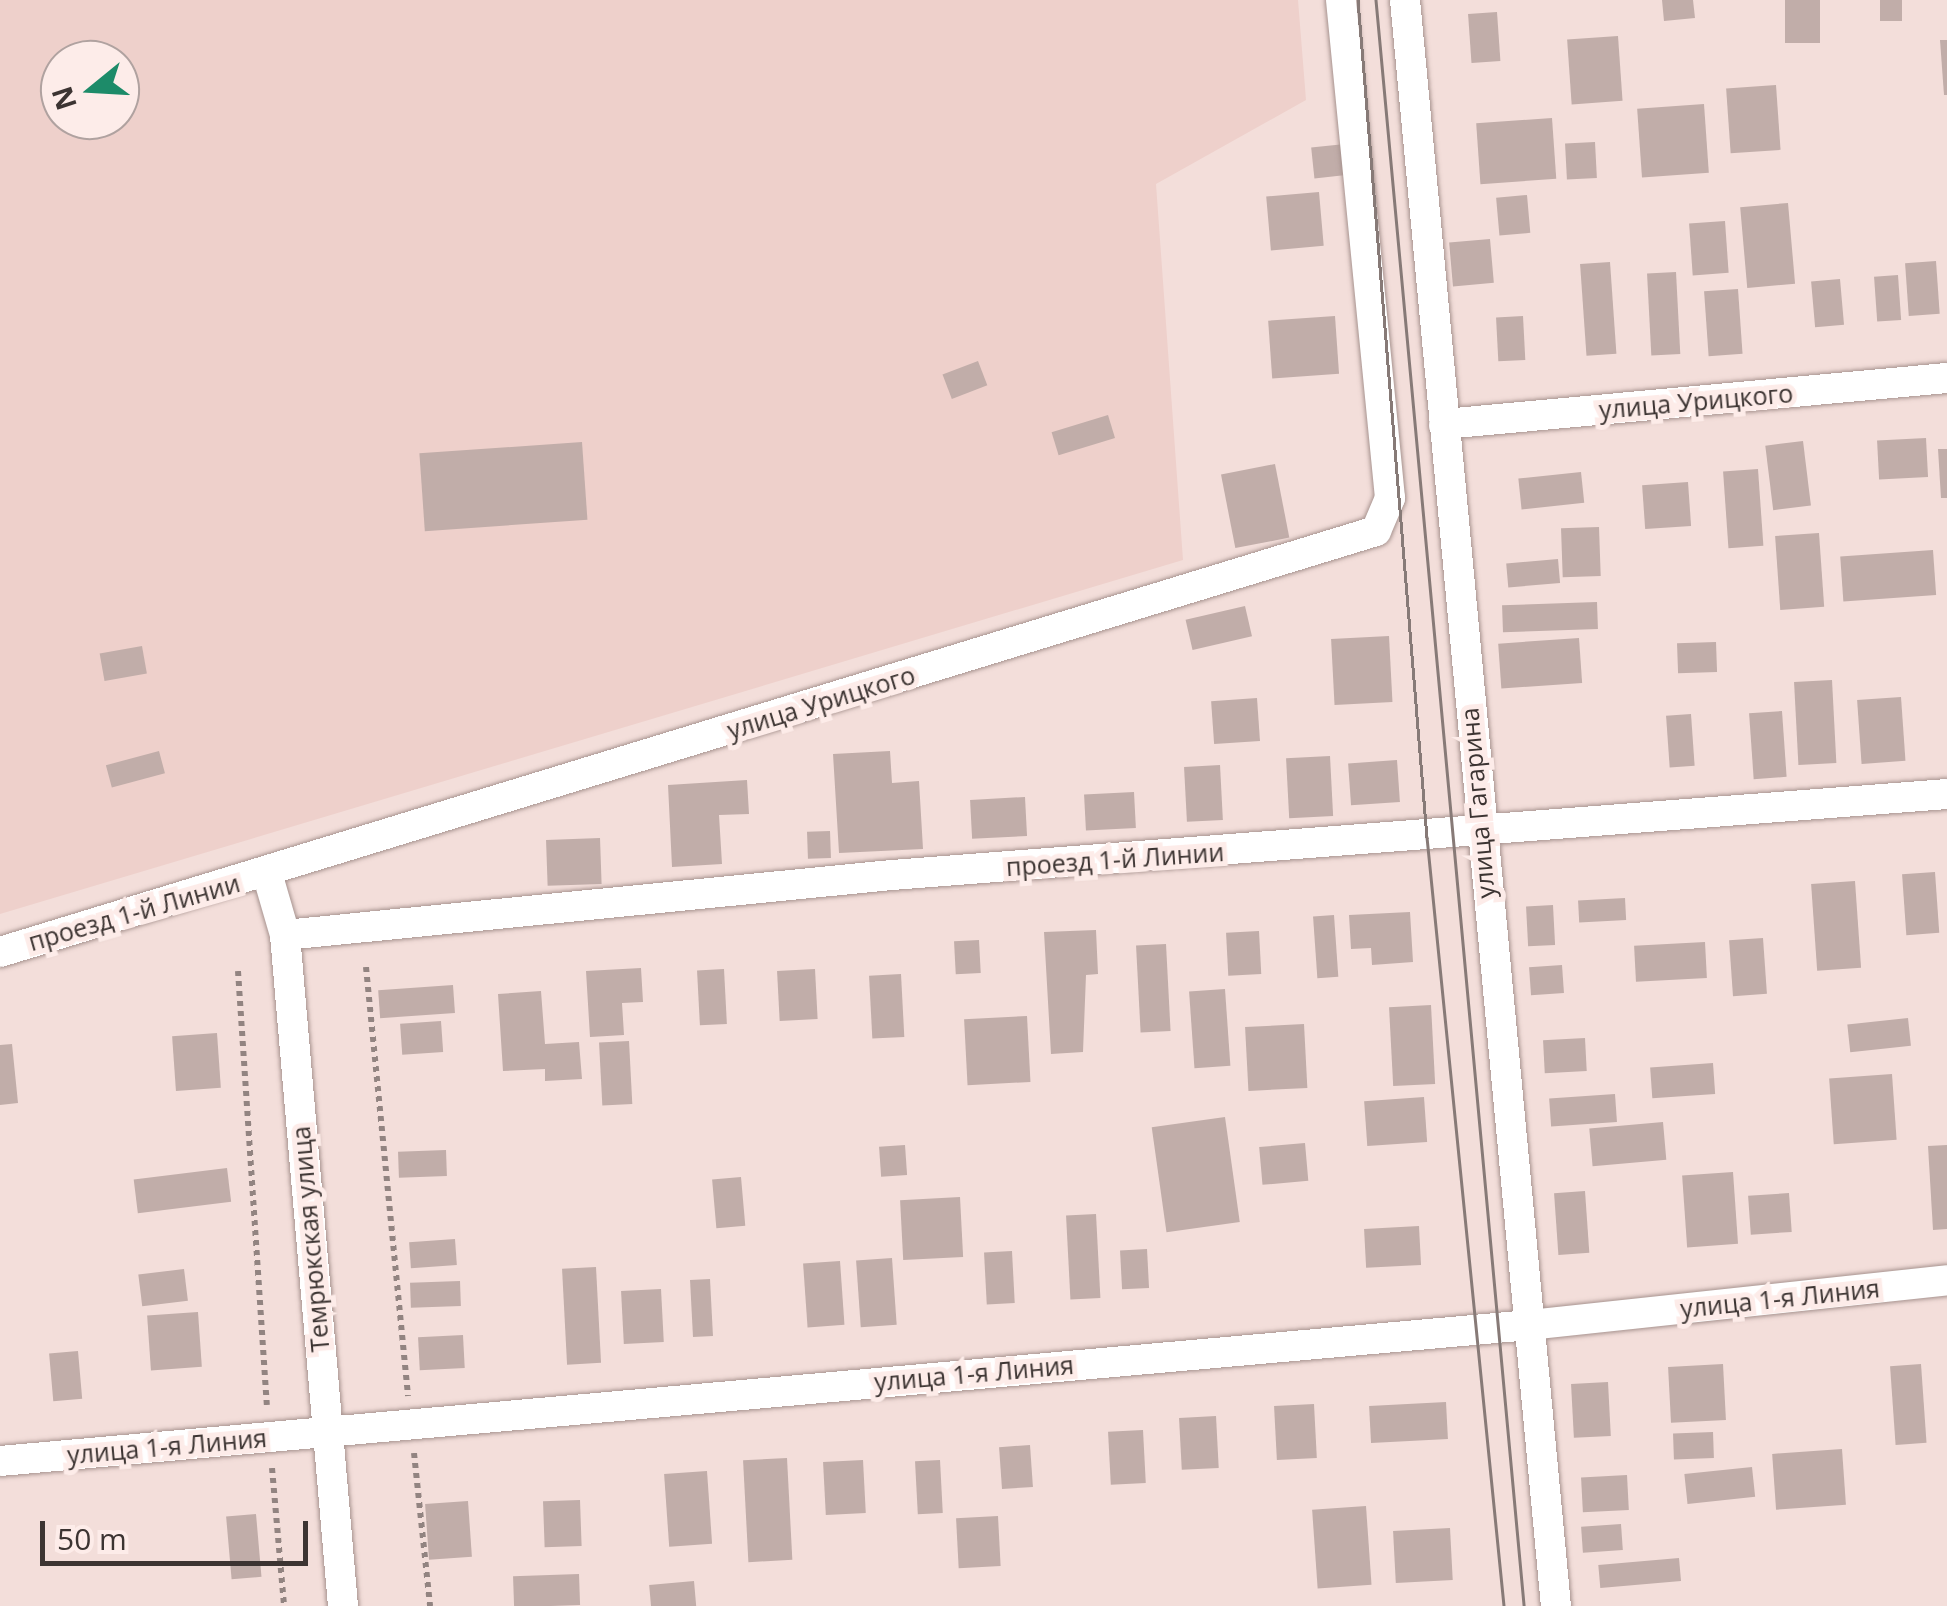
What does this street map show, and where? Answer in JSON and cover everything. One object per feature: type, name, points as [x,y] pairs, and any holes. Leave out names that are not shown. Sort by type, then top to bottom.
[{"type":"street","name":"улица Урицкого","points":[[267,873],[1376,531],[1390,498],[1341,0]]},
{"type":"street","name":"улица Гагарина","points":[[1405,0],[1479,834],[1556,1606]]},
{"type":"street","name":"улица Урицкого","points":[[1444,424],[1947,378]]},
{"type":"street","name":"проезд 1-й Линии","points":[[284,934],[892,875],[1479,834],[1947,794]]},
{"type":"street","name":"проезд 1-й Линии","points":[[0,952],[267,873]]},
{"type":"street","name":"Темрюкская улица","points":[[267,873],[284,934],[343,1606]]},
{"type":"street","name":"улица 1-я Линия","points":[[0,1462],[1529,1326],[1947,1280]]},
{"type":"path","points":[[366,967],[430,1606]]},
{"type":"path","points":[[238,971],[284,1606]]},
{"type":"shaded area","points":[[0,0],[1298,0],[1306,100],[1156,184],[1183,560],[0,914]]},
{"type":"building","points":[[1662,0],[1693,0],[1695,18],[1664,21]]},
{"type":"building","points":[[1785,0],[1820,0],[1820,43],[1785,43]]},
{"type":"building","points":[[1880,0],[1902,0],[1902,21],[1880,21]]},
{"type":"building","points":[[1497,12],[1500,61],[1471,63],[1468,14]]},
{"type":"building","points":[[1618,36],[1623,101],[1572,104],[1567,40]]},
{"type":"building","points":[[1940,40],[1947,40],[1947,95],[1944,95]]},
{"type":"building","points":[[1776,85],[1781,150],[1731,153],[1726,88]]},
{"type":"building","points":[[1704,104],[1709,173],[1642,178],[1637,109]]},
{"type":"building","points":[[1552,118],[1556,179],[1480,184],[1476,123]]},
{"type":"building","points":[[1595,142],[1597,178],[1567,180],[1565,144]]},
{"type":"building","points":[[1345,144],[1348,175],[1314,178],[1311,148]]},
{"type":"building","points":[[1319,192],[1324,246],[1271,250],[1266,197]]},
{"type":"building","points":[[1527,195],[1530,233],[1499,236],[1496,198]]},
{"type":"building","points":[[1788,203],[1795,284],[1747,288],[1740,207]]},
{"type":"building","points":[[1725,221],[1729,273],[1693,275],[1689,224]]},
{"type":"building","points":[[1490,239],[1494,283],[1453,286],[1449,243]]},
{"type":"building","points":[[1936,261],[1940,314],[1909,316],[1905,263]]},
{"type":"building","points":[[1610,262],[1616,354],[1586,356],[1580,264]]},
{"type":"building","points":[[1676,272],[1680,354],[1651,355],[1647,274]]},
{"type":"building","points":[[1898,275],[1901,320],[1877,322],[1874,277]]},
{"type":"building","points":[[1840,279],[1844,325],[1815,327],[1811,282]]},
{"type":"building","points":[[1738,289],[1743,354],[1709,356],[1704,291]]},
{"type":"building","points":[[1335,316],[1339,374],[1272,379],[1268,321]]},
{"type":"building","points":[[1523,316],[1525,360],[1498,361],[1496,317]]},
{"type":"building","points":[[978,361],[987,385],[952,399],[943,375]]},
{"type":"building","points":[[1108,415],[1115,438],[1059,455],[1052,432]]},
{"type":"building","points":[[1926,438],[1928,477],[1879,480],[1877,441]]},
{"type":"building","points":[[1803,441],[1811,506],[1773,510],[1765,446]]},
{"type":"building","points":[[582,442],[587,520],[425,531],[419,453]]},
{"type":"building","points":[[1938,449],[1947,449],[1947,498],[1941,498]]},
{"type":"building","points":[[1275,464],[1289,538],[1235,548],[1221,474]]},
{"type":"building","points":[[1758,469],[1763,546],[1728,548],[1723,471]]},
{"type":"building","points":[[1581,472],[1584,503],[1522,509],[1518,479]]},
{"type":"building","points":[[1688,482],[1691,526],[1645,529],[1642,485]]},
{"type":"building","points":[[1599,527],[1601,576],[1563,577],[1561,528]]},
{"type":"building","points":[[1819,533],[1824,607],[1780,610],[1775,536]]},
{"type":"building","points":[[1933,550],[1936,595],[1843,601],[1840,556]]},
{"type":"building","points":[[1558,559],[1560,583],[1508,587],[1506,564]]},
{"type":"building","points":[[1597,602],[1598,629],[1503,632],[1502,605]]},
{"type":"building","points":[[1245,606],[1252,636],[1193,650],[1186,620]]},
{"type":"building","points":[[1389,636],[1392,702],[1335,705],[1331,639]]},
{"type":"building","points":[[1579,638],[1582,683],[1501,689],[1498,644]]},
{"type":"building","points":[[1716,642],[1717,672],[1678,673],[1677,643]]},
{"type":"building","points":[[142,646],[147,674],[105,681],[100,653]]},
{"type":"building","points":[[1832,680],[1836,763],[1798,765],[1794,682]]},
{"type":"building","points":[[1901,697],[1905,761],[1862,764],[1857,700]]},
{"type":"building","points":[[1257,698],[1260,741],[1214,744],[1211,701]]},
{"type":"building","points":[[1782,711],[1787,777],[1754,779],[1749,713]]},
{"type":"building","points":[[1691,714],[1695,766],[1670,768],[1666,716]]},
{"type":"building","points":[[159,751],[165,773],[112,787],[106,765]]},
{"type":"building","points":[[890,751],[892,783],[919,781],[923,849],[839,853],[833,754]]},
{"type":"building","points":[[1330,756],[1333,816],[1289,818],[1286,758]]},
{"type":"building","points":[[1397,760],[1400,802],[1351,805],[1348,763]]},
{"type":"building","points":[[1220,765],[1223,820],[1187,822],[1184,767]]},
{"type":"building","points":[[747,780],[749,814],[719,815],[722,864],[672,867],[668,785]]},
{"type":"building","points":[[1134,792],[1136,828],[1086,831],[1084,795]]},
{"type":"building","points":[[1025,797],[1027,836],[972,839],[970,800]]},
{"type":"building","points":[[830,831],[831,858],[808,859],[807,832]]},
{"type":"building","points":[[600,838],[602,884],[548,886],[546,840]]},
{"type":"building","points":[[1935,872],[1939,933],[1906,935],[1902,874]]},
{"type":"building","points":[[1855,881],[1861,968],[1817,971],[1811,884]]},
{"type":"building","points":[[1625,898],[1626,920],[1579,922],[1578,900]]},
{"type":"building","points":[[1553,905],[1555,945],[1528,946],[1526,906]]},
{"type":"building","points":[[1410,912],[1413,962],[1372,965],[1371,948],[1351,949],[1349,915]]},
{"type":"building","points":[[1334,915],[1338,977],[1317,978],[1313,916]]},
{"type":"building","points":[[1096,930],[1098,974],[1086,975],[1083,1052],[1051,1054],[1044,932]]},
{"type":"building","points":[[1259,931],[1261,974],[1228,976],[1226,933]]},
{"type":"building","points":[[1763,938],[1767,994],[1733,996],[1729,940]]},
{"type":"building","points":[[979,940],[981,973],[956,974],[954,941]]},
{"type":"building","points":[[1705,942],[1707,978],[1636,982],[1634,946]]},
{"type":"building","points":[[1166,944],[1171,1031],[1141,1032],[1136,946]]},
{"type":"building","points":[[1562,965],[1564,993],[1531,995],[1529,967]]},
{"type":"building","points":[[641,968],[643,1002],[622,1003],[624,1035],[590,1037],[586,971]]},
{"type":"building","points":[[724,969],[727,1024],[700,1025],[697,970]]},
{"type":"building","points":[[815,969],[818,1019],[780,1021],[777,971]]},
{"type":"building","points":[[901,974],[904,1037],[872,1039],[869,976]]},
{"type":"building","points":[[453,985],[455,1013],[380,1018],[378,990]]},
{"type":"building","points":[[1225,989],[1230,1066],[1194,1068],[1189,992]]},
{"type":"building","points":[[541,991],[545,1044],[579,1042],[582,1079],[545,1081],[545,1069],[503,1071],[498,994]]},
{"type":"building","points":[[1431,1005],[1435,1084],[1393,1086],[1389,1007]]},
{"type":"building","points":[[1027,1016],[1030,1082],[968,1085],[964,1019]]},
{"type":"building","points":[[1908,1018],[1911,1046],[1850,1052],[1847,1024]]},
{"type":"building","points":[[441,1021],[443,1052],[402,1055],[400,1024]]},
{"type":"building","points":[[1304,1024],[1307,1088],[1248,1091],[1245,1027]]},
{"type":"building","points":[[217,1033],[221,1088],[176,1091],[172,1036]]},
{"type":"building","points":[[1585,1038],[1587,1071],[1545,1073],[1543,1040]]},
{"type":"building","points":[[629,1041],[632,1104],[602,1105],[599,1043]]},
{"type":"building","points":[[12,1044],[18,1103],[0,1105],[0,1045]]},
{"type":"building","points":[[1713,1063],[1715,1094],[1652,1098],[1650,1067]]},
{"type":"building","points":[[1892,1074],[1897,1140],[1834,1144],[1829,1078]]},
{"type":"building","points":[[1615,1094],[1617,1122],[1551,1127],[1549,1099]]},
{"type":"building","points":[[1424,1097],[1427,1142],[1367,1146],[1364,1101]]},
{"type":"building","points":[[1225,1117],[1240,1222],[1166,1232],[1152,1127]]},
{"type":"building","points":[[1663,1122],[1666,1160],[1593,1166],[1589,1128]]},
{"type":"building","points":[[1305,1143],[1308,1181],[1262,1185],[1259,1147]]},
{"type":"building","points":[[905,1145],[907,1175],[881,1177],[879,1147]]},
{"type":"building","points":[[1947,1145],[1947,1229],[1933,1230],[1928,1146]]},
{"type":"building","points":[[446,1150],[447,1176],[399,1178],[398,1152]]},
{"type":"building","points":[[227,1168],[231,1202],[138,1213],[134,1179]]},
{"type":"building","points":[[1733,1172],[1738,1244],[1687,1247],[1682,1176]]},
{"type":"building","points":[[741,1177],[745,1226],[716,1228],[712,1180]]},
{"type":"building","points":[[1585,1191],[1589,1253],[1558,1255],[1554,1193]]},
{"type":"building","points":[[1789,1193],[1792,1232],[1751,1235],[1748,1196]]},
{"type":"building","points":[[960,1197],[963,1257],[903,1260],[900,1200]]},
{"type":"building","points":[[1096,1214],[1100,1298],[1070,1299],[1066,1216]]},
{"type":"building","points":[[1419,1226],[1421,1265],[1366,1268],[1364,1229]]},
{"type":"building","points":[[455,1239],[457,1265],[411,1268],[409,1242]]},
{"type":"building","points":[[1147,1249],[1149,1288],[1122,1289],[1120,1250]]},
{"type":"building","points":[[1012,1251],[1015,1303],[987,1304],[984,1252]]},
{"type":"building","points":[[892,1258],[897,1325],[861,1327],[856,1261]]},
{"type":"building","points":[[840,1261],[844,1325],[808,1327],[803,1264]]},
{"type":"building","points":[[596,1267],[601,1363],[567,1365],[562,1269]]},
{"type":"building","points":[[184,1269],[188,1301],[142,1306],[138,1275]]},
{"type":"building","points":[[710,1279],[713,1336],[693,1337],[690,1280]]},
{"type":"building","points":[[460,1281],[461,1306],[411,1308],[410,1283]]},
{"type":"building","points":[[661,1289],[664,1342],[624,1344],[621,1291]]},
{"type":"building","points":[[198,1312],[202,1367],[151,1370],[147,1316]]},
{"type":"building","points":[[463,1335],[465,1368],[420,1370],[418,1337]]},
{"type":"building","points":[[78,1351],[82,1399],[53,1401],[49,1354]]},
{"type":"building","points":[[1723,1364],[1726,1420],[1671,1423],[1668,1367]]},
{"type":"building","points":[[1921,1364],[1927,1443],[1896,1445],[1890,1366]]},
{"type":"building","points":[[1608,1382],[1611,1436],[1574,1438],[1571,1384]]},
{"type":"building","points":[[1446,1402],[1448,1439],[1371,1443],[1369,1406]]},
{"type":"building","points":[[1314,1404],[1317,1458],[1277,1460],[1274,1406]]},
{"type":"building","points":[[1216,1416],[1219,1468],[1182,1470],[1179,1418]]},
{"type":"building","points":[[1143,1430],[1146,1483],[1111,1485],[1108,1432]]},
{"type":"building","points":[[1713,1432],[1714,1458],[1674,1459],[1673,1433]]},
{"type":"building","points":[[1030,1445],[1033,1487],[1002,1489],[999,1447]]},
{"type":"building","points":[[1842,1449],[1846,1505],[1776,1510],[1772,1454]]},
{"type":"building","points":[[787,1458],[792,1560],[748,1562],[743,1460]]},
{"type":"building","points":[[863,1460],[866,1513],[826,1515],[823,1462]]},
{"type":"building","points":[[940,1460],[943,1513],[918,1514],[915,1461]]},
{"type":"building","points":[[1752,1467],[1755,1497],[1688,1504],[1684,1474]]},
{"type":"building","points":[[707,1471],[712,1544],[669,1547],[664,1474]]},
{"type":"building","points":[[1627,1475],[1629,1510],[1583,1512],[1581,1477]]},
{"type":"building","points":[[580,1500],[582,1546],[545,1547],[543,1501]]},
{"type":"building","points":[[468,1501],[472,1557],[429,1560],[425,1504]]},
{"type":"building","points":[[1366,1506],[1372,1585],[1318,1589],[1312,1510]]},
{"type":"building","points":[[256,1514],[261,1577],[232,1579],[226,1517]]},
{"type":"building","points":[[998,1516],[1001,1566],[959,1568],[956,1518]]},
{"type":"building","points":[[1621,1524],[1623,1550],[1583,1553],[1581,1527]]},
{"type":"building","points":[[1450,1528],[1453,1580],[1396,1583],[1393,1531]]},
{"type":"building","points":[[1679,1558],[1681,1581],[1600,1588],[1598,1565]]},
{"type":"building","points":[[579,1574],[580,1605],[514,1606],[513,1576]]},
{"type":"building","points":[[694,1581],[696,1606],[651,1606],[649,1585]]},
{"type":"tram line","points":[[1358,0],[1427,837],[1504,1606]]},
{"type":"tram line","points":[[1376,0],[1524,1606]]}]
